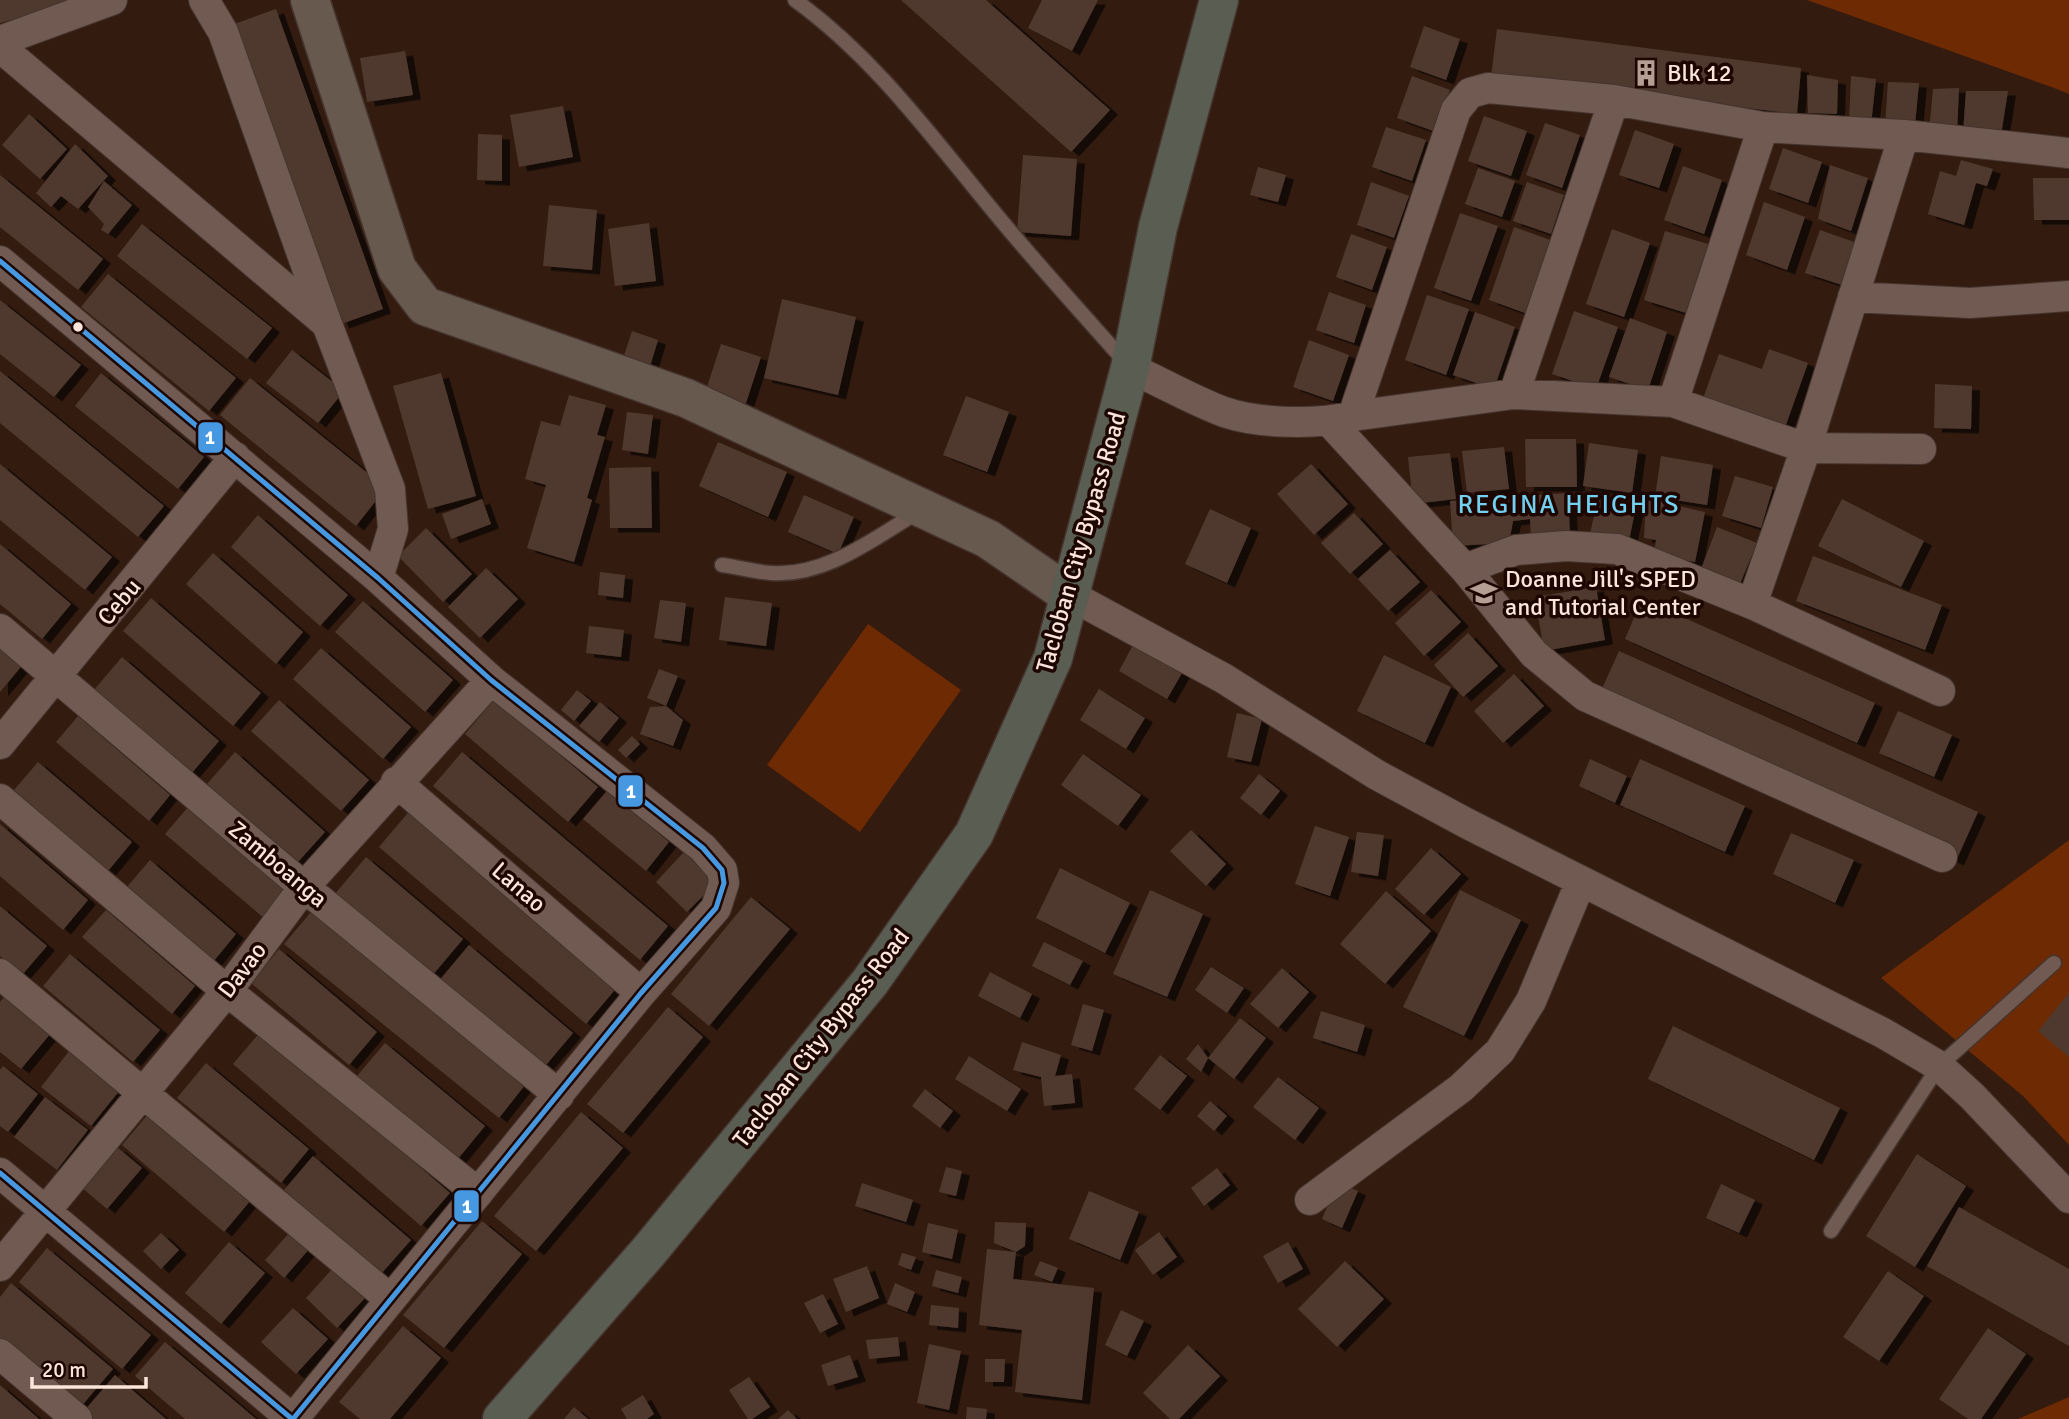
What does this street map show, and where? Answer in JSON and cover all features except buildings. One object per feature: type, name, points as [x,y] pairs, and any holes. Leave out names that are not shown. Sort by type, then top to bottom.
[{"type":"highway","name":"Tacloban City Bypass Road","points":[[502,1419],[649,1251],[870,982],[974,834],[1053,658],[1130,368],[1158,227],[1219,0]]},
{"type":"street","points":[[0,41],[111,0]]},
{"type":"street","points":[[204,0],[223,32],[327,324],[390,489],[393,529],[378,578]]},
{"type":"street","points":[[310,0],[397,269],[425,306],[686,398],[988,540],[1068,594],[1223,678],[1377,775],[1581,881],[1883,1032],[1939,1066],[1972,1096],[2069,1198]]},
{"type":"street","points":[[0,47],[327,324]]},
{"type":"street","points":[[1341,419],[1456,110],[1470,93],[1488,88],[1614,100],[1763,127],[1904,135],[2069,153]]},
{"type":"street","points":[[1514,394],[1614,100]]},
{"type":"street","points":[[1673,402],[1763,127]]},
{"type":"street","points":[[1752,604],[1806,448],[1904,135]]},
{"type":"street","points":[[0,261],[378,578],[491,680],[703,848],[722,870],[724,883],[716,908],[641,993],[292,1419],[0,1173]]},
{"type":"street","points":[[1853,297],[1970,303],[2069,296]]},
{"type":"street","points":[[1130,368],[1225,412],[1283,421],[1341,419],[1514,394],[1673,402],[1806,448],[1921,449]]},
{"type":"street","points":[[1341,419],[1534,654],[1585,696],[1942,856]]},
{"type":"street","name":"Cebu","points":[[0,744],[235,457]]},
{"type":"street","points":[[1465,569],[1516,550],[1566,546],[1617,549],[1752,604],[1940,691]]},
{"type":"street","name":"Zamboanga","points":[[0,629],[304,887],[559,1095]]},
{"type":"street","name":"Davao","points":[[0,1266],[227,991],[304,887],[396,782],[491,680]]},
{"type":"street","name":"Lanao","points":[[396,782],[641,993]]},
{"type":"street","points":[[0,799],[227,991],[478,1193]]},
{"type":"street","points":[[1310,1199],[1461,1088],[1500,1051],[1531,1002],[1581,881]]},
{"type":"street","points":[[0,974],[390,1300]]},
{"type":"street","points":[[0,1354],[77,1419]]},
{"type":"lane","points":[[795,0],[873,67],[945,150],[1009,231],[1130,368]]},
{"type":"lane","points":[[722,565],[772,573],[805,570],[839,559],[922,510]]},
{"type":"lane","points":[[1831,1231],[1939,1066],[2054,963]]},
{"type":"shaded area","points":[[1807,0],[2069,0],[2069,94],[2054,88]]},
{"type":"shaded area","points":[[868,624],[961,690],[860,832],[767,765]]},
{"type":"shaded area","points":[[2069,840],[2069,1145],[2023,1096],[1881,978]]},
{"type":"shaded area","points":[[2069,1397],[2069,1419],[2018,1419]]},
{"type":"transit line","name":"1","points":[[0,261],[378,578],[491,680],[703,848],[722,870],[724,883],[716,908],[641,993],[293,1419]]},
{"type":"transit line","name":"1","points":[[0,1173],[292,1419]]},
{"type":"place","name":"Blk 12","points":[[1646,73]]},
{"type":"place","name":"Doanne Jill's SPED and Tutorial Center","points":[[1484,593]]},
{"type":"district","name":"REGINA HEIGHTS","points":[[1569,505]]}]
